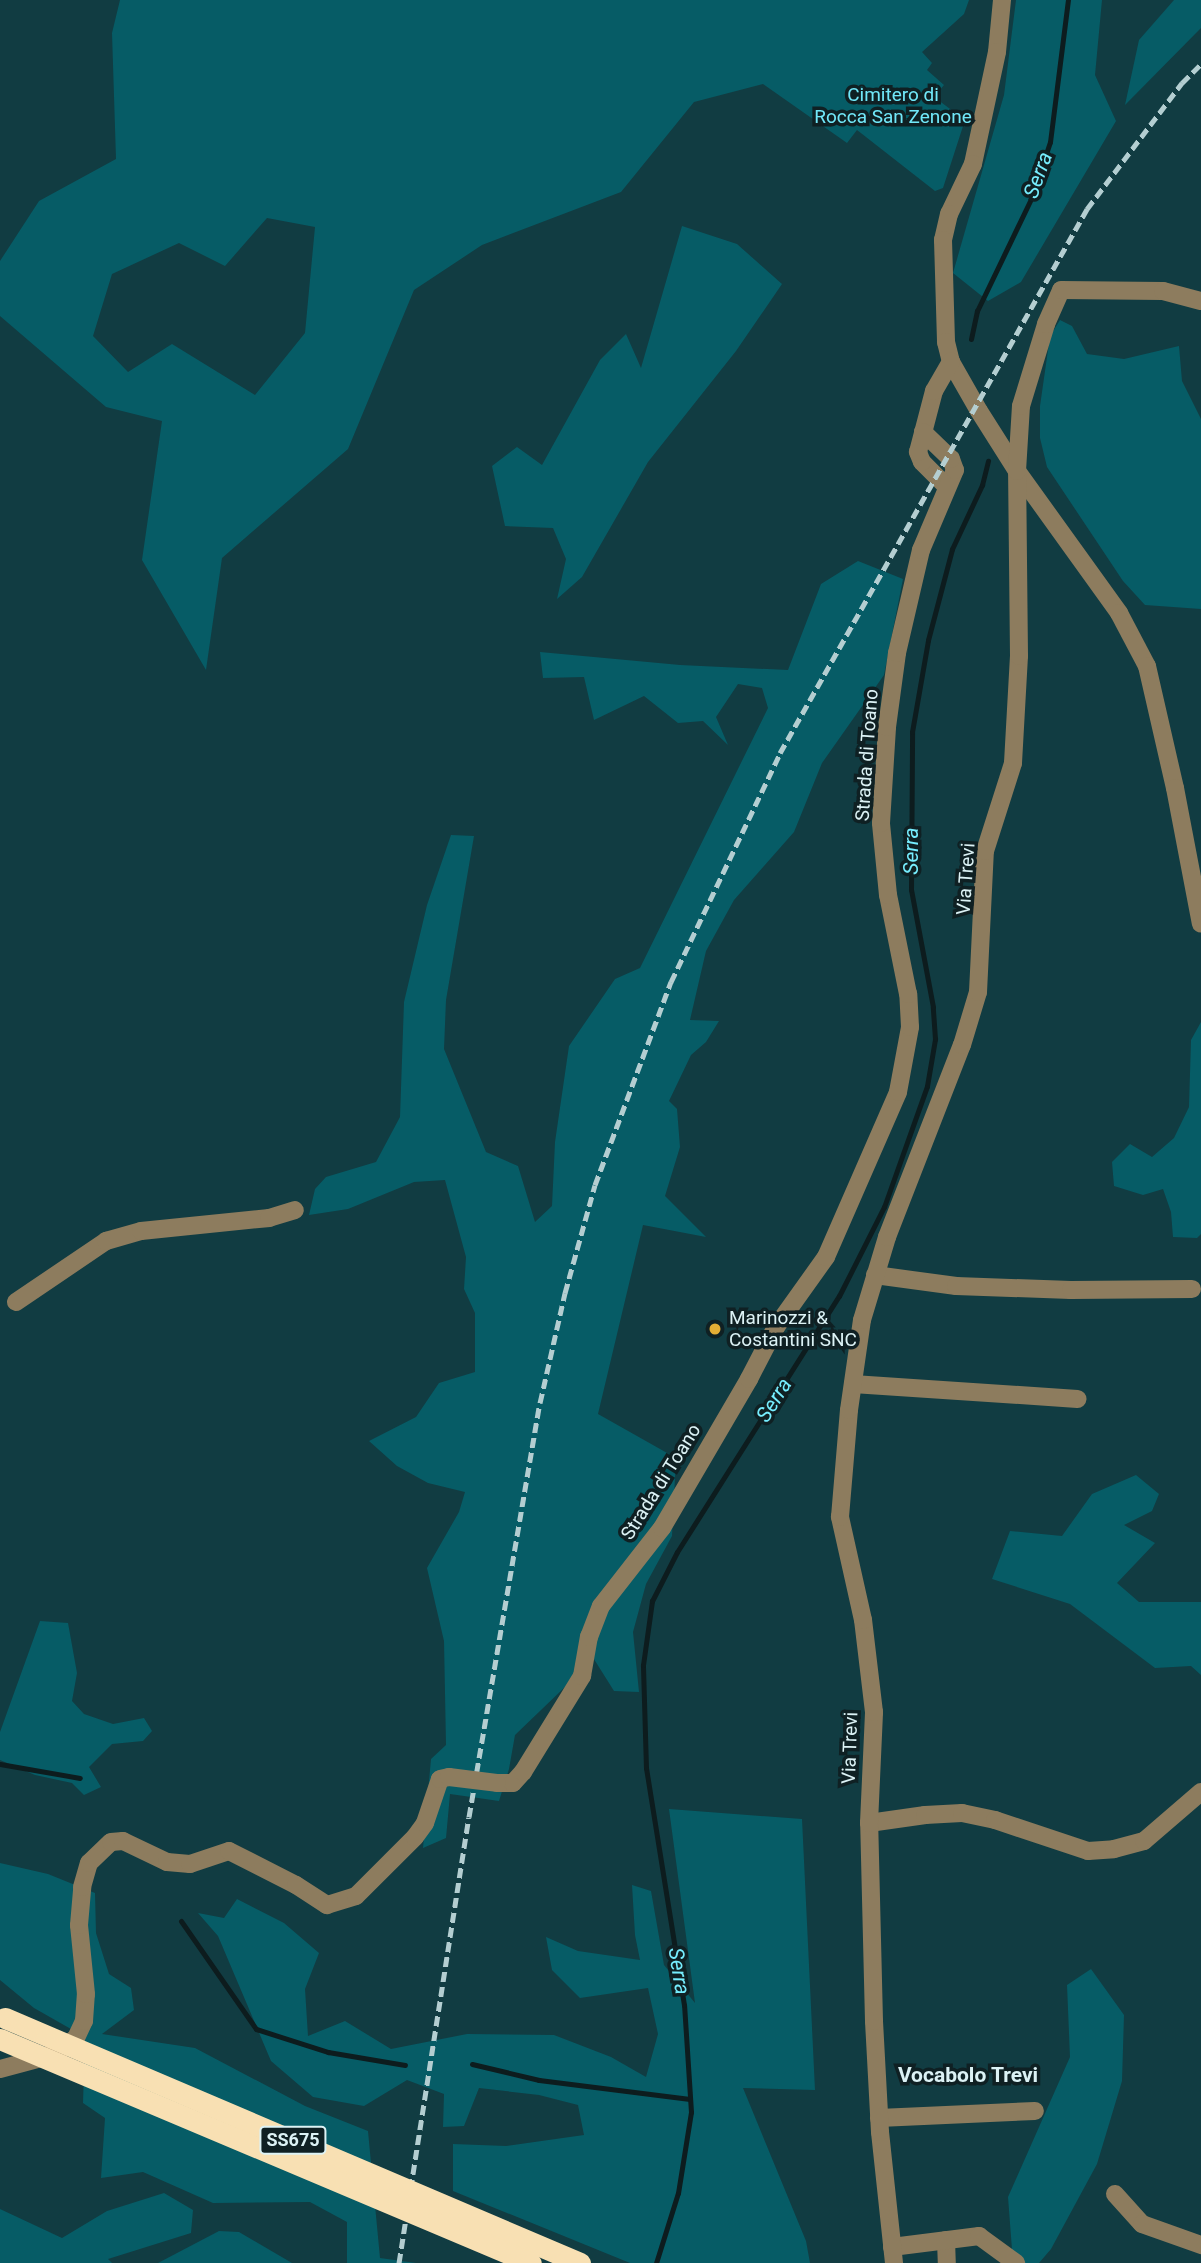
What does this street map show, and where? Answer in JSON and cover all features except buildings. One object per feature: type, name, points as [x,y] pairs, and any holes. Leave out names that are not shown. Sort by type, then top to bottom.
[{"type":"highway","name":"SS675","points":[[2,2028],[531,2263]]},
{"type":"highway","name":"SS675","points":[[2,2028],[580,2263]]},
{"type":"street","points":[[1002,0],[997,52],[973,164],[949,214],[943,240],[946,342],[951,362],[979,411],[1017,471],[1118,613],[1147,666],[1175,788],[1201,924]]},
{"type":"street","name":"Via Trevi","points":[[1016,2263],[979,2236],[946,2240],[893,2255],[879,2118],[869,1823],[874,1712],[863,1620],[840,1517],[862,1320],[931,1119],[962,1045],[978,992],[985,851],[1013,763],[1019,656],[1017,471],[1021,406],[1046,324],[1061,290],[1163,291],[1201,302]]},
{"type":"street","name":"Strada di Toano","points":[[0,2069],[56,2054],[76,2038],[84,2021],[86,1994],[79,1924],[82,1887],[89,1863],[111,1842],[123,1841],[167,1862],[190,1864],[229,1851],[296,1885],[327,1905],[356,1896],[415,1837],[425,1823],[440,1779],[449,1777],[513,1783],[523,1772],[582,1676],[589,1637],[601,1606],[662,1528],[776,1327],[826,1257],[898,1092],[910,1027],[908,993],[888,895],[881,823],[887,727],[898,653],[921,550],[946,486],[922,461],[918,453],[934,391],[951,362]]},
{"type":"street","points":[[16,1302],[106,1241],[141,1231],[270,1217],[295,1210]]},
{"type":"street","points":[[876,1275],[956,1286],[1071,1290],[1192,1289]]},
{"type":"street","points":[[853,1384],[1077,1399]]},
{"type":"street","points":[[869,1823],[925,1815],[962,1814],[995,1820],[1088,1851],[1114,1849],[1144,1841],[1201,1792]]},
{"type":"street","points":[[879,2118],[1035,2111]]},
{"type":"street","points":[[1115,2194],[1142,2224],[1201,2245]]},
{"type":"street","points":[[946,2240],[947,2263]]},
{"type":"green space","name":"Cimitero di Rocca San Zenone","points":[[120,0],[969,0],[964,14],[922,52],[932,63],[927,70],[944,85],[934,97],[965,120],[943,188],[935,191],[857,130],[847,143],[763,84],[694,102],[621,192],[482,245],[414,290],[348,449],[222,558],[206,670],[142,560],[162,421],[106,407],[0,316],[0,261],[39,201],[116,159],[112,33]],"holes":[[[267,218],[315,227],[305,333],[255,395],[172,344],[128,372],[93,336],[112,274],[179,243],[225,266]]]},
{"type":"green space","points":[[1016,0],[1102,0],[1095,75],[1116,121],[1021,282],[988,301],[953,273],[1004,95]]},
{"type":"green space","points":[[1174,0],[1201,0],[1201,28],[1125,105],[1139,40]]},
{"type":"green space","points":[[682,226],[737,244],[782,284],[736,351],[648,462],[582,577],[557,599],[566,559],[553,528],[505,526],[492,466],[517,447],[542,465],[600,360],[626,334],[641,368]]},
{"type":"green space","points":[[1060,320],[1072,326],[1087,354],[1124,359],[1179,346],[1182,381],[1201,419],[1201,609],[1145,605],[1123,581],[1047,467],[1040,438],[1040,406],[1050,336]]},
{"type":"green space","points":[[858,561],[903,579],[884,675],[822,763],[794,832],[734,900],[706,951],[690,1020],[719,1021],[706,1042],[691,1055],[669,1101],[677,1109],[680,1147],[665,1196],[706,1237],[643,1225],[598,1414],[676,1458],[672,1536],[646,1584],[633,1632],[639,1692],[614,1691],[592,1656],[566,1686],[515,1735],[509,1769],[499,1801],[450,1794],[446,1838],[423,1848],[431,1759],[446,1745],[444,1641],[427,1568],[459,1512],[465,1492],[428,1483],[397,1466],[369,1441],[416,1417],[439,1383],[475,1372],[475,1313],[464,1289],[466,1257],[445,1180],[414,1182],[348,1209],[309,1215],[315,1189],[326,1177],[376,1162],[400,1117],[404,1002],[427,905],[451,835],[474,836],[446,1000],[444,1049],[486,1152],[518,1166],[535,1222],[552,1206],[555,1142],[569,1046],[615,979],[640,968],[768,708],[762,688],[738,684],[716,717],[728,745],[703,721],[678,723],[644,696],[594,720],[584,677],[543,678],[540,652],[680,665],[788,670],[821,584]]},
{"type":"green space","points":[[1201,1022],[1201,1234],[1197,1238],[1173,1237],[1171,1212],[1163,1189],[1143,1195],[1114,1186],[1112,1162],[1130,1144],[1152,1157],[1174,1138],[1189,1107],[1191,1040]]},
{"type":"green space","points":[[1136,1475],[1159,1494],[1152,1511],[1124,1525],[1155,1543],[1117,1583],[1139,1602],[1201,1602],[1201,1675],[1191,1666],[1155,1668],[1070,1604],[992,1579],[1010,1531],[1062,1536],[1092,1494]]},
{"type":"green space","points":[[40,1621],[68,1623],[77,1673],[72,1701],[84,1714],[113,1724],[144,1718],[152,1731],[143,1741],[112,1744],[89,1767],[101,1787],[84,1795],[72,1783],[35,1775],[0,1760],[0,1732]]},
{"type":"green space","points":[[669,1809],[802,1819],[815,2090],[743,2088],[806,2241],[810,2263],[630,2263],[453,2191],[453,2144],[506,2146],[584,2135],[578,2105],[539,2095],[479,2088],[464,2126],[443,2127],[444,2094],[407,2080],[364,2106],[313,2097],[271,2061],[218,1936],[198,1913],[224,1918],[237,1899],[284,1923],[319,1953],[305,1989],[308,2036],[345,2021],[391,2049],[467,2034],[554,2035],[611,2057],[646,2077],[658,2034],[648,1988],[580,1998],[552,1970],[546,1937],[578,1951],[640,1960],[635,1935],[632,1885],[651,1891],[664,1965],[695,2003]]},
{"type":"green space","points":[[0,1863],[48,1874],[95,1893],[96,1933],[109,1974],[131,1988],[134,2010],[102,2034],[195,2048],[305,2106],[368,2131],[380,2258],[416,2263],[347,2263],[347,2222],[310,2202],[213,2203],[143,2172],[101,2178],[105,2118],[83,2103],[85,2037],[34,2008],[0,1980]]},
{"type":"green space","points":[[1091,1969],[1124,2015],[1122,2081],[1097,2164],[1051,2249],[1039,2263],[1013,2263],[1008,2197],[1070,2057],[1067,1985]]},
{"type":"green space","points":[[164,2193],[193,2210],[191,2233],[108,2259],[112,2263],[0,2263],[0,2209],[62,2238],[107,2211]]},
{"type":"green space","points":[[219,2231],[239,2232],[292,2263],[158,2263]]},
{"type":"waterway","name":"Serra","points":[[971,339],[977,311],[1031,199],[1050,142],[1068,0]]},
{"type":"waterway","name":"Serra","points":[[656,2263],[678,2193],[691,2112],[684,2005],[646,1768],[643,1665],[652,1601],[677,1552],[839,1296],[884,1207],[927,1086],[935,1039],[933,1007],[911,890],[912,732],[928,640],[952,549],[982,485],[988,461]]},
{"type":"waterway","points":[[0,1764],[80,1778]]},
{"type":"waterway","points":[[181,1921],[256,2029],[328,2052],[405,2065]]},
{"type":"waterway","points":[[472,2064],[539,2080],[690,2099]]},
{"type":"railway","points":[[399,2263],[469,1817],[540,1403],[565,1293],[595,1185],[671,982],[780,753],[1087,209],[1182,83],[1201,64]]},
{"type":"place","name":"Marinozzi & Costantini SNC","points":[[715,1329]]},
{"type":"district","name":"Vocabolo Trevi","points":[[968,2075]]}]
